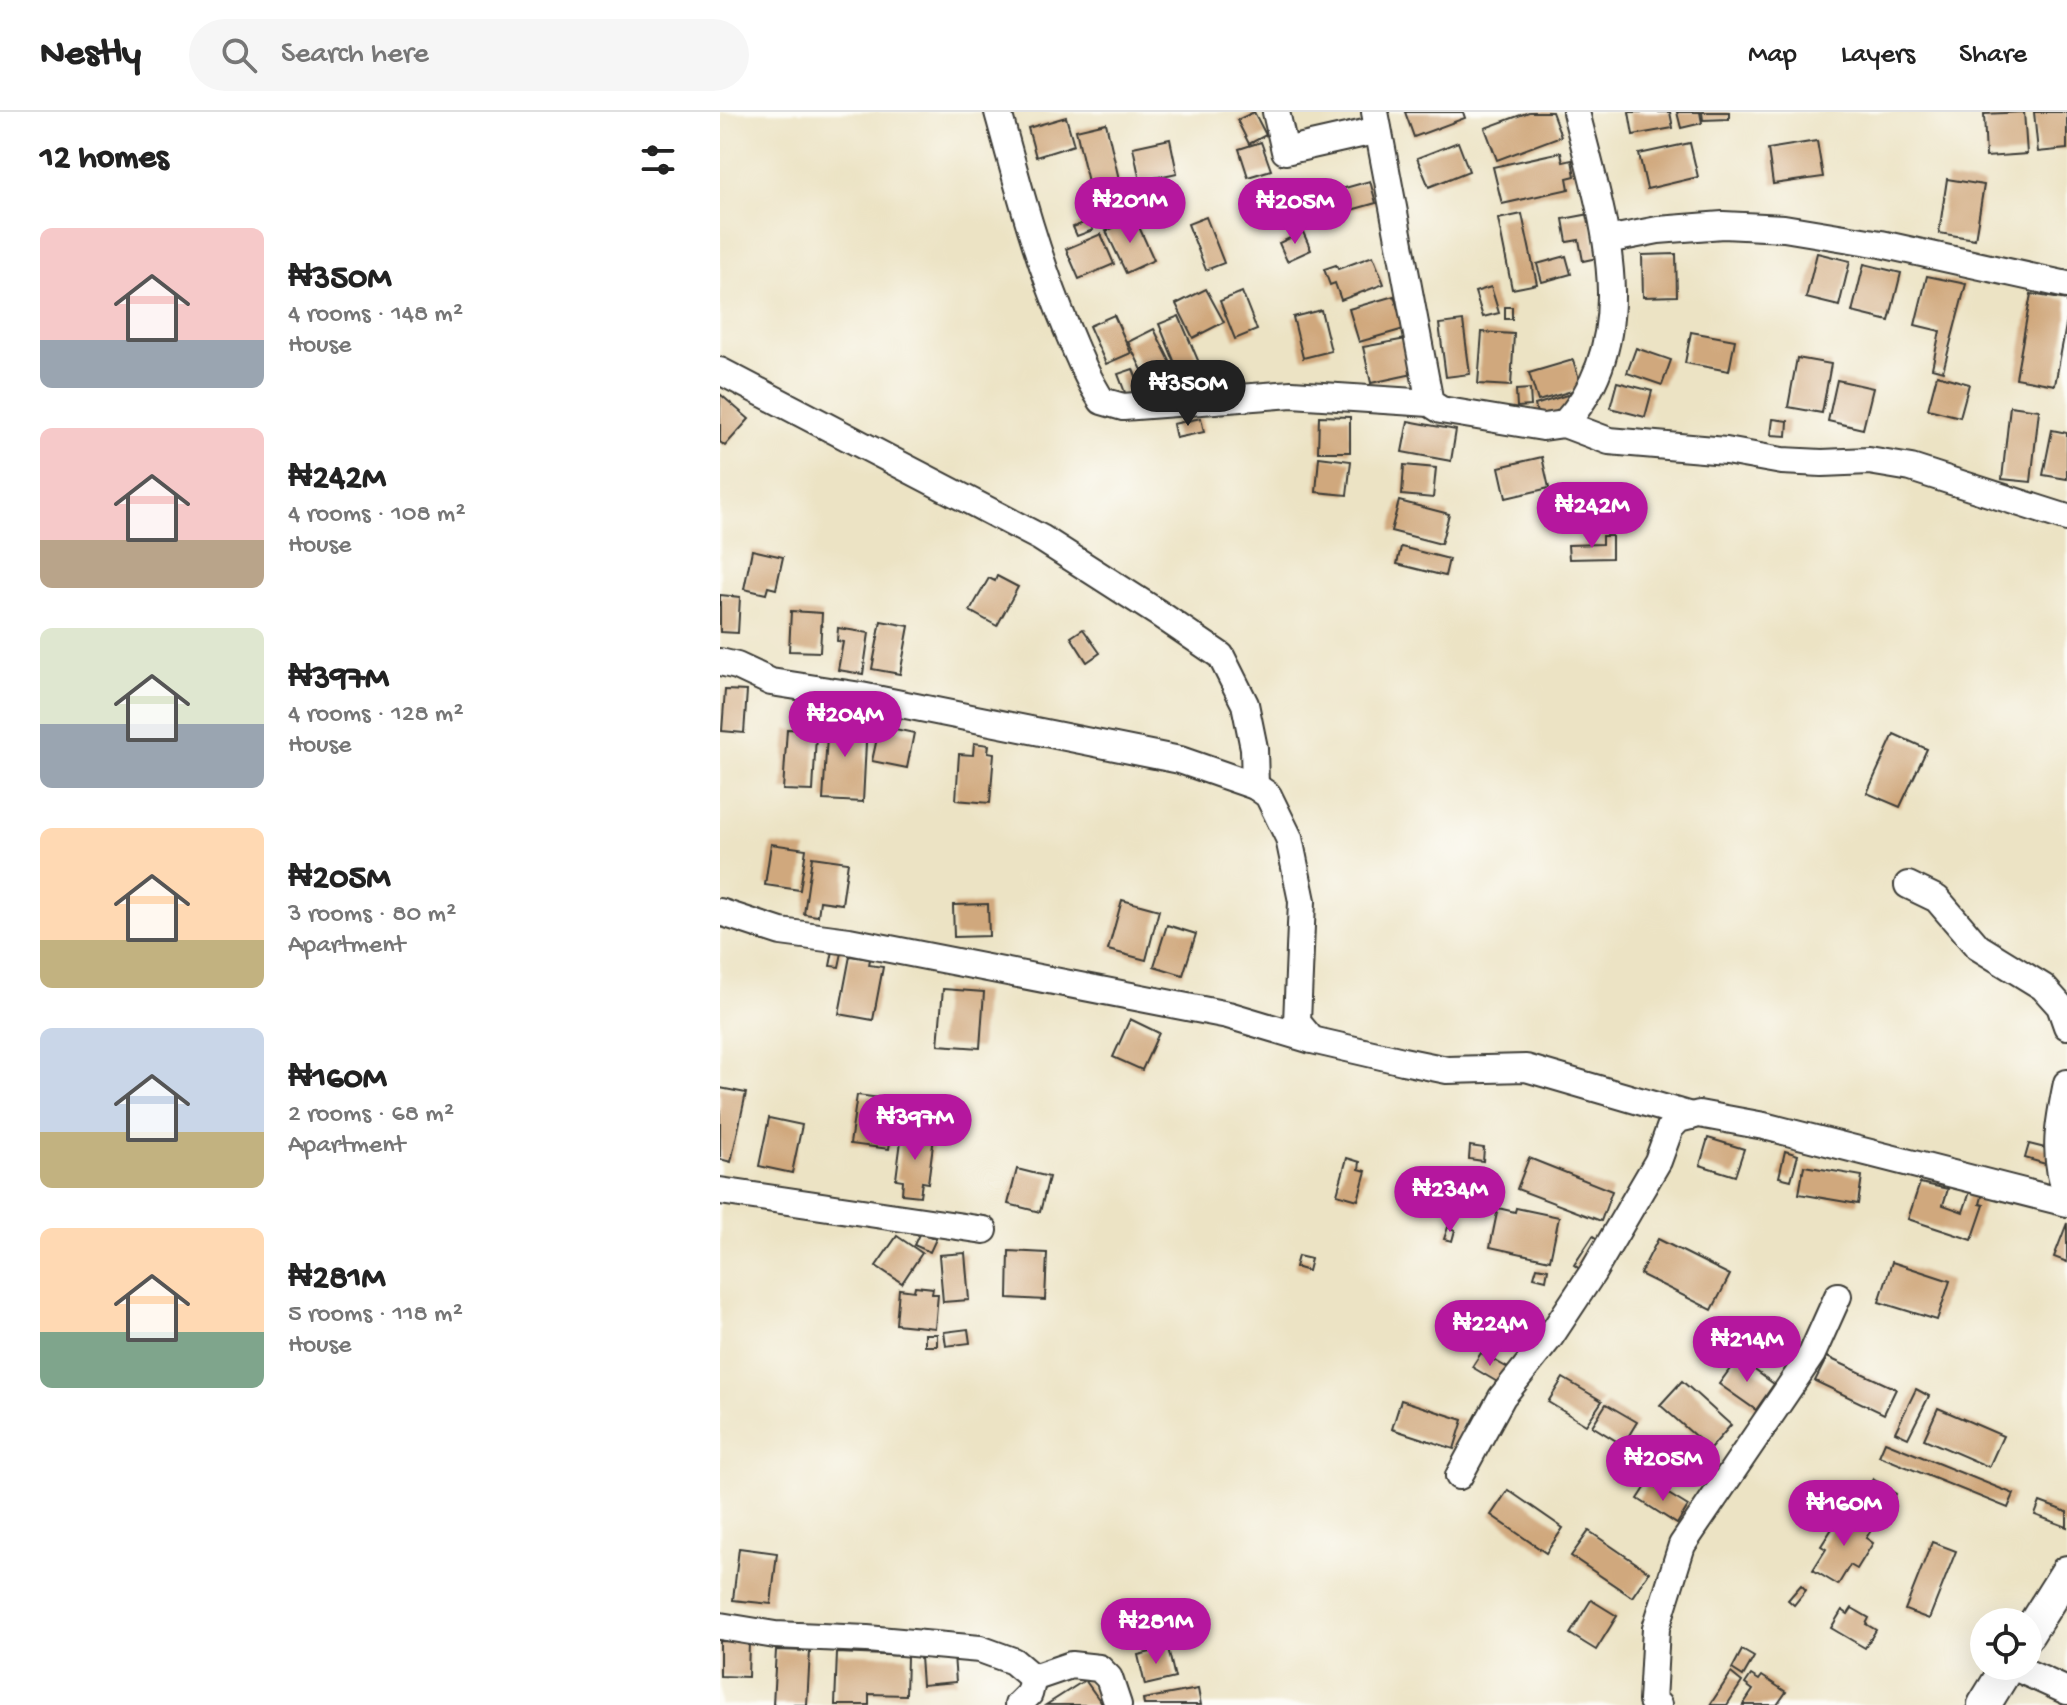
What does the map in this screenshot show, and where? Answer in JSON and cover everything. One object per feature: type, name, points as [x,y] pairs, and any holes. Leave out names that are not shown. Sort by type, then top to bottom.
[{"type":"main road","points":[[2042,1612],[2067,1572]]},
{"type":"main road","points":[[1984,1705],[2001,1680]]},
{"type":"street","points":[[998,112],[1026,218],[1056,302],[1089,382],[1102,401],[1123,407],[1292,394],[1430,403],[1441,410],[1543,427],[1564,424],[1609,441],[1726,451],[1782,461],[1869,461],[1911,468],[2067,518]]},
{"type":"street","points":[[1276,112],[1285,151],[1377,121],[1430,403]]},
{"type":"street","points":[[1564,424],[1581,406],[1597,371],[1610,325],[1612,280],[1607,240],[1576,112]]},
{"type":"street","points":[[1607,240],[1658,230],[1723,225],[1784,228],[1881,244],[2067,285]]},
{"type":"street","points":[[720,371],[1041,538],[1221,656],[1245,704],[1254,748],[1255,786]]},
{"type":"street","points":[[720,662],[737,666],[771,682],[861,696],[1180,760],[1255,786],[1268,795],[1289,838],[1302,901],[1297,1022],[1312,1040]]},
{"type":"street","points":[[1908,885],[1937,899],[1978,947],[2043,987],[2060,1006],[2067,1026]]},
{"type":"street","points":[[720,912],[781,932],[849,941],[1228,1015],[1312,1040],[1447,1070],[1526,1068],[1691,1116]]},
{"type":"street","points":[[2067,1083],[2057,1134],[2061,1178],[2067,1194]]},
{"type":"street","points":[[1459,1476],[1502,1397],[1550,1337],[1593,1272],[1658,1161],[1670,1128],[1679,1119],[1699,1114],[1764,1126],[2067,1203]]},
{"type":"street","points":[[720,1191],[984,1230]]},
{"type":"street","points":[[1658,1705],[1652,1701],[1656,1628],[1682,1545],[1812,1354],[1838,1296]]},
{"type":"street","points":[[720,1626],[775,1635],[980,1649],[1013,1661],[1033,1678]]},
{"type":"street","points":[[1033,1678],[1071,1665],[1099,1668],[1109,1678],[1118,1705]]},
{"type":"street","points":[[1018,1705],[1029,1694],[1033,1678]]},
{"type":"street","points":[[2042,1680],[2067,1691]]},
{"type":"building","points":[[1254,112],[1266,135],[1249,144],[1237,120]]},
{"type":"building","points":[[1405,112],[1463,112],[1465,118],[1414,137]]},
{"type":"building","points":[[1529,112],[1552,112],[1561,136],[1497,160],[1485,128]]},
{"type":"building","points":[[1629,112],[1670,112],[1673,128],[1633,135]]},
{"type":"building","points":[[1677,112],[1700,112],[1702,123],[1681,128]]},
{"type":"building","points":[[1702,112],[1729,112],[1729,119],[1703,120]]},
{"type":"building","points":[[2024,112],[2027,154],[1986,157],[1984,114]]},
{"type":"building","points":[[2034,112],[2067,112],[2067,149],[2038,152]]},
{"type":"building","points":[[1066,117],[1074,145],[1036,157],[1028,128]]},
{"type":"building","points":[[1106,123],[1121,188],[1091,195],[1076,130]]},
{"type":"building","points":[[1170,139],[1177,173],[1140,181],[1133,147]]},
{"type":"building","points":[[1817,141],[1823,177],[1773,184],[1768,149]]},
{"type":"building","points":[[1261,142],[1271,170],[1248,177],[1239,149]]},
{"type":"building","points":[[1458,142],[1469,171],[1429,187],[1417,158]]},
{"type":"building","points":[[1690,143],[1698,177],[1647,189],[1639,154]]},
{"type":"building","points":[[1561,152],[1563,162],[1572,160],[1575,176],[1567,178],[1569,189],[1502,204],[1493,167]]},
{"type":"building","points":[[1947,179],[1984,185],[1975,239],[1939,233]]},
{"type":"building","points":[[1370,181],[1376,203],[1344,212],[1338,190]]},
{"type":"building","points":[[1312,192],[1322,221],[1308,226],[1298,197]]},
{"type":"building","points":[[1522,214],[1537,284],[1512,289],[1498,219]]},
{"type":"building","points":[[1590,214],[1597,258],[1583,261],[1579,240],[1567,242],[1563,219]]},
{"type":"building","points":[[1206,217],[1224,263],[1206,270],[1188,224]]},
{"type":"building","points":[[1135,218],[1154,260],[1126,273],[1106,231]]},
{"type":"building","points":[[1089,221],[1093,230],[1077,236],[1073,227]]},
{"type":"building","points":[[1303,232],[1311,250],[1287,261],[1279,243]]},
{"type":"building","points":[[1101,234],[1114,264],[1079,279],[1066,249]]},
{"type":"building","points":[[1817,253],[1850,261],[1839,306],[1806,298]]},
{"type":"building","points":[[1676,254],[1677,296],[1643,297],[1642,255]]},
{"type":"building","points":[[1373,256],[1384,284],[1341,300],[1335,283],[1330,285],[1324,269],[1336,265],[1338,269]]},
{"type":"building","points":[[1566,256],[1571,274],[1542,282],[1537,264]]},
{"type":"building","points":[[1864,264],[1901,273],[1889,321],[1852,312]]},
{"type":"building","points":[[1927,276],[1966,284],[1943,371],[1932,368],[1940,331],[1915,325]]},
{"type":"building","points":[[1491,287],[1499,313],[1483,317],[1475,292]]},
{"type":"building","points":[[1206,289],[1224,322],[1193,338],[1176,304]]},
{"type":"building","points":[[1242,292],[1257,330],[1235,339],[1220,301]]},
{"type":"building","points":[[2031,294],[2067,300],[2067,320],[2055,385],[2016,378]]},
{"type":"building","points":[[1394,296],[1404,329],[1359,342],[1349,309]]},
{"type":"building","points":[[1505,307],[1512,307],[1512,319],[1505,319]]},
{"type":"building","points":[[1321,310],[1331,351],[1303,358],[1293,317]]},
{"type":"building","points":[[1114,315],[1131,353],[1106,364],[1089,326]]},
{"type":"building","points":[[1179,316],[1200,365],[1179,373],[1159,324]]},
{"type":"building","points":[[1463,321],[1470,374],[1446,377],[1439,324]]},
{"type":"building","points":[[1154,329],[1172,365],[1146,378],[1128,342]]},
{"type":"building","points":[[1482,332],[1514,334],[1511,386],[1478,384]]},
{"type":"building","points":[[1691,332],[1735,340],[1729,371],[1685,363]]},
{"type":"building","points":[[1406,339],[1413,374],[1371,383],[1363,347]]},
{"type":"building","points":[[1636,348],[1671,360],[1662,385],[1627,373]]},
{"type":"building","points":[[1797,358],[1831,364],[1822,413],[1788,407]]},
{"type":"building","points":[[1573,360],[1582,388],[1538,401],[1529,373]]},
{"type":"building","points":[[1133,369],[1141,389],[1126,395],[1118,374]]},
{"type":"building","points":[[1937,375],[1969,384],[1960,417],[1928,409]]},
{"type":"building","points":[[1837,380],[1873,388],[1863,429],[1828,421]]},
{"type":"building","points":[[1617,382],[1652,391],[1645,417],[1610,408]]},
{"type":"building","points":[[1530,389],[1531,406],[1517,407],[1516,390]]},
{"type":"building","points":[[720,394],[749,419],[725,446],[720,442]]},
{"type":"building","points":[[1567,395],[1570,408],[1538,418],[1535,405]]},
{"type":"building","points":[[2010,406],[2039,410],[2031,482],[2002,479]]},
{"type":"building","points":[[1319,416],[1350,417],[1350,452],[1318,452]]},
{"type":"building","points":[[1201,418],[1204,432],[1176,438],[1173,424]]},
{"type":"building","points":[[1773,419],[1788,421],[1787,436],[1771,435]]},
{"type":"building","points":[[1408,421],[1456,430],[1451,461],[1402,452]]},
{"type":"building","points":[[2052,430],[2067,433],[2067,479],[2043,475]]},
{"type":"building","points":[[1319,457],[1351,461],[1347,495],[1316,492]]},
{"type":"building","points":[[1542,457],[1549,488],[1506,498],[1499,467]]},
{"type":"building","points":[[1404,465],[1436,468],[1433,498],[1402,495]]},
{"type":"building","points":[[1399,501],[1449,514],[1441,544],[1391,531]]},
{"type":"building","points":[[1565,516],[1576,518],[1575,528],[1564,526]]},
{"type":"building","points":[[1602,536],[1612,536],[1612,558],[1569,559],[1568,545],[1602,544]]},
{"type":"building","points":[[1401,547],[1449,559],[1445,576],[1397,564]]},
{"type":"building","points":[[752,550],[783,557],[776,589],[768,587],[766,594],[744,589]]},
{"type":"building","points":[[997,576],[1018,587],[997,626],[970,611],[989,578],[995,581]]},
{"type":"building","points":[[720,595],[740,597],[738,633],[720,632]]},
{"type":"building","points":[[791,611],[822,613],[820,652],[789,651]]},
{"type":"building","points":[[881,621],[909,626],[900,674],[872,669]]},
{"type":"building","points":[[838,628],[869,633],[863,674],[838,670],[843,642],[837,641]]},
{"type":"building","points":[[1083,629],[1100,653],[1087,662],[1071,637]]},
{"type":"building","points":[[725,690],[747,691],[744,733],[722,731]]},
{"type":"building","points":[[840,713],[861,715],[860,722],[867,723],[863,802],[823,800],[828,720],[840,721]]},
{"type":"building","points":[[881,720],[896,724],[895,729],[914,733],[907,768],[872,761]]},
{"type":"building","points":[[787,729],[808,730],[808,735],[816,735],[813,791],[783,790]]},
{"type":"building","points":[[1894,734],[1927,749],[1900,807],[1867,793]]},
{"type":"building","points":[[974,743],[989,745],[988,752],[994,753],[990,803],[956,800],[959,754],[973,755]]},
{"type":"building","points":[[771,844],[806,849],[800,890],[765,885]]},
{"type":"building","points":[[812,857],[848,862],[842,904],[820,901],[818,916],[804,914]]},
{"type":"building","points":[[1122,900],[1159,910],[1146,960],[1108,950]]},
{"type":"building","points":[[988,904],[989,936],[954,937],[953,905]]},
{"type":"building","points":[[1167,925],[1196,934],[1183,975],[1154,966]]},
{"type":"building","points":[[834,946],[843,948],[839,967],[830,966]]},
{"type":"building","points":[[850,956],[870,959],[869,965],[883,967],[873,1020],[839,1014]]},
{"type":"building","points":[[943,989],[984,992],[980,1048],[938,1045]]},
{"type":"building","points":[[1130,1019],[1159,1033],[1142,1070],[1113,1057]]},
{"type":"building","points":[[720,1088],[746,1093],[731,1162],[720,1159]]},
{"type":"building","points":[[857,1095],[896,1100],[889,1149],[850,1144]]},
{"type":"building","points":[[769,1118],[802,1125],[792,1173],[759,1166]]},
{"type":"building","points":[[902,1133],[934,1137],[928,1183],[922,1182],[920,1196],[902,1194],[903,1180],[896,1179]]},
{"type":"building","points":[[1708,1138],[1744,1149],[1735,1176],[1700,1165]]},
{"type":"building","points":[[2029,1144],[2053,1150],[2049,1165],[2025,1158]]},
{"type":"building","points":[[1470,1146],[1484,1148],[1483,1161],[1469,1159]]},
{"type":"building","points":[[1785,1151],[1798,1155],[1791,1180],[1779,1177]]},
{"type":"building","points":[[1347,1158],[1360,1162],[1359,1169],[1366,1171],[1358,1200],[1337,1194]]},
{"type":"building","points":[[1529,1158],[1612,1191],[1601,1221],[1517,1189]]},
{"type":"building","points":[[1804,1166],[1862,1176],[1858,1204],[1799,1194]]},
{"type":"building","points":[[1017,1169],[1049,1177],[1040,1212],[1008,1204]]},
{"type":"building","points":[[1920,1183],[1948,1189],[1943,1205],[1963,1212],[1971,1189],[1983,1193],[1980,1204],[1984,1205],[1972,1240],[1908,1219]]},
{"type":"building","points":[[1498,1208],[1515,1212],[1516,1208],[1559,1217],[1550,1260],[1490,1247]]},
{"type":"building","points":[[2067,1223],[2067,1262],[2054,1257]]},
{"type":"building","points":[[1448,1227],[1455,1230],[1452,1241],[1444,1239]]},
{"type":"building","points":[[920,1232],[936,1239],[930,1252],[914,1245]]},
{"type":"building","points":[[897,1236],[922,1253],[902,1283],[876,1266]]},
{"type":"building","points":[[1593,1236],[1606,1245],[1587,1274],[1574,1265]]},
{"type":"building","points":[[1658,1239],[1730,1275],[1712,1310],[1640,1274]]},
{"type":"building","points":[[1009,1251],[1047,1253],[1045,1300],[1008,1298]]},
{"type":"building","points":[[965,1253],[969,1300],[943,1302],[939,1255]]},
{"type":"building","points":[[1298,1256],[1311,1259],[1308,1271],[1295,1267]]},
{"type":"building","points":[[1892,1262],[1950,1281],[1937,1320],[1879,1302]]},
{"type":"building","points":[[1537,1267],[1548,1269],[1546,1280],[1534,1277]]},
{"type":"building","points":[[915,1286],[933,1288],[932,1294],[938,1294],[935,1328],[896,1324],[899,1289],[914,1291]]},
{"type":"building","points":[[968,1329],[970,1343],[946,1346],[944,1332]]},
{"type":"building","points":[[925,1334],[937,1334],[937,1346],[925,1346]]},
{"type":"building","points":[[1481,1353],[1508,1368],[1499,1383],[1472,1367]]},
{"type":"building","points":[[1827,1357],[1896,1389],[1884,1414],[1815,1381]]},
{"type":"building","points":[[1738,1358],[1774,1384],[1756,1410],[1719,1384]]},
{"type":"building","points":[[1563,1378],[1602,1401],[1586,1425],[1548,1402]]},
{"type":"building","points":[[1682,1381],[1731,1425],[1710,1449],[1660,1405]]},
{"type":"building","points":[[1916,1389],[1929,1396],[1908,1438],[1895,1432]]},
{"type":"building","points":[[1401,1400],[1463,1420],[1454,1449],[1392,1429]]},
{"type":"building","points":[[1606,1404],[1637,1422],[1623,1445],[1592,1426]]},
{"type":"building","points":[[1938,1408],[2003,1436],[1989,1467],[1924,1439]]},
{"type":"building","points":[[1885,1442],[2014,1494],[2008,1508],[1879,1456]]},
{"type":"building","points":[[1873,1479],[1896,1494],[1889,1511],[1886,1509],[1881,1516],[1859,1501]]},
{"type":"building","points":[[1649,1482],[1688,1506],[1677,1524],[1638,1499]]},
{"type":"building","points":[[1508,1490],[1563,1528],[1546,1553],[1491,1515]]},
{"type":"building","points":[[2040,1502],[2067,1512],[2067,1527],[2035,1515]]},
{"type":"building","points":[[1848,1512],[1873,1527],[1866,1538],[1873,1543],[1857,1569],[1850,1565],[1838,1585],[1813,1570],[1826,1549],[1821,1546],[1835,1524],[1839,1527]]},
{"type":"building","points":[[1589,1531],[1649,1572],[1632,1597],[1571,1556]]},
{"type":"building","points":[[1932,1542],[1956,1551],[1929,1619],[1905,1610]]},
{"type":"building","points":[[739,1548],[777,1553],[771,1604],[733,1600]]},
{"type":"building","points":[[1801,1585],[1806,1590],[1794,1605],[1788,1600]]},
{"type":"building","points":[[1591,1600],[1617,1616],[1596,1650],[1570,1634]]},
{"type":"building","points":[[1852,1608],[1869,1618],[1866,1624],[1876,1630],[1865,1648],[1831,1628],[1842,1610],[1848,1614]]},
{"type":"building","points":[[720,1641],[749,1642],[748,1677],[720,1676]]},
{"type":"building","points":[[1168,1648],[1175,1678],[1145,1685],[1138,1655]]},
{"type":"building","points":[[776,1650],[810,1651],[807,1705],[773,1705]]},
{"type":"building","points":[[1742,1650],[1754,1657],[1743,1676],[1732,1669]]},
{"type":"building","points":[[837,1653],[907,1656],[906,1695],[869,1694],[869,1705],[835,1705]]},
{"type":"building","points":[[954,1655],[956,1682],[922,1685],[920,1657]]},
{"type":"building","points":[[1731,1673],[1742,1682],[1727,1705],[1710,1705]]},
{"type":"building","points":[[1751,1675],[1759,1680],[1762,1676],[1786,1692],[1777,1705],[1743,1705],[1753,1690],[1745,1684]]},
{"type":"building","points":[[1085,1680],[1103,1705],[1046,1705]]},
{"type":"building","points":[[1198,1689],[1201,1705],[1144,1705],[1143,1699]]}]
